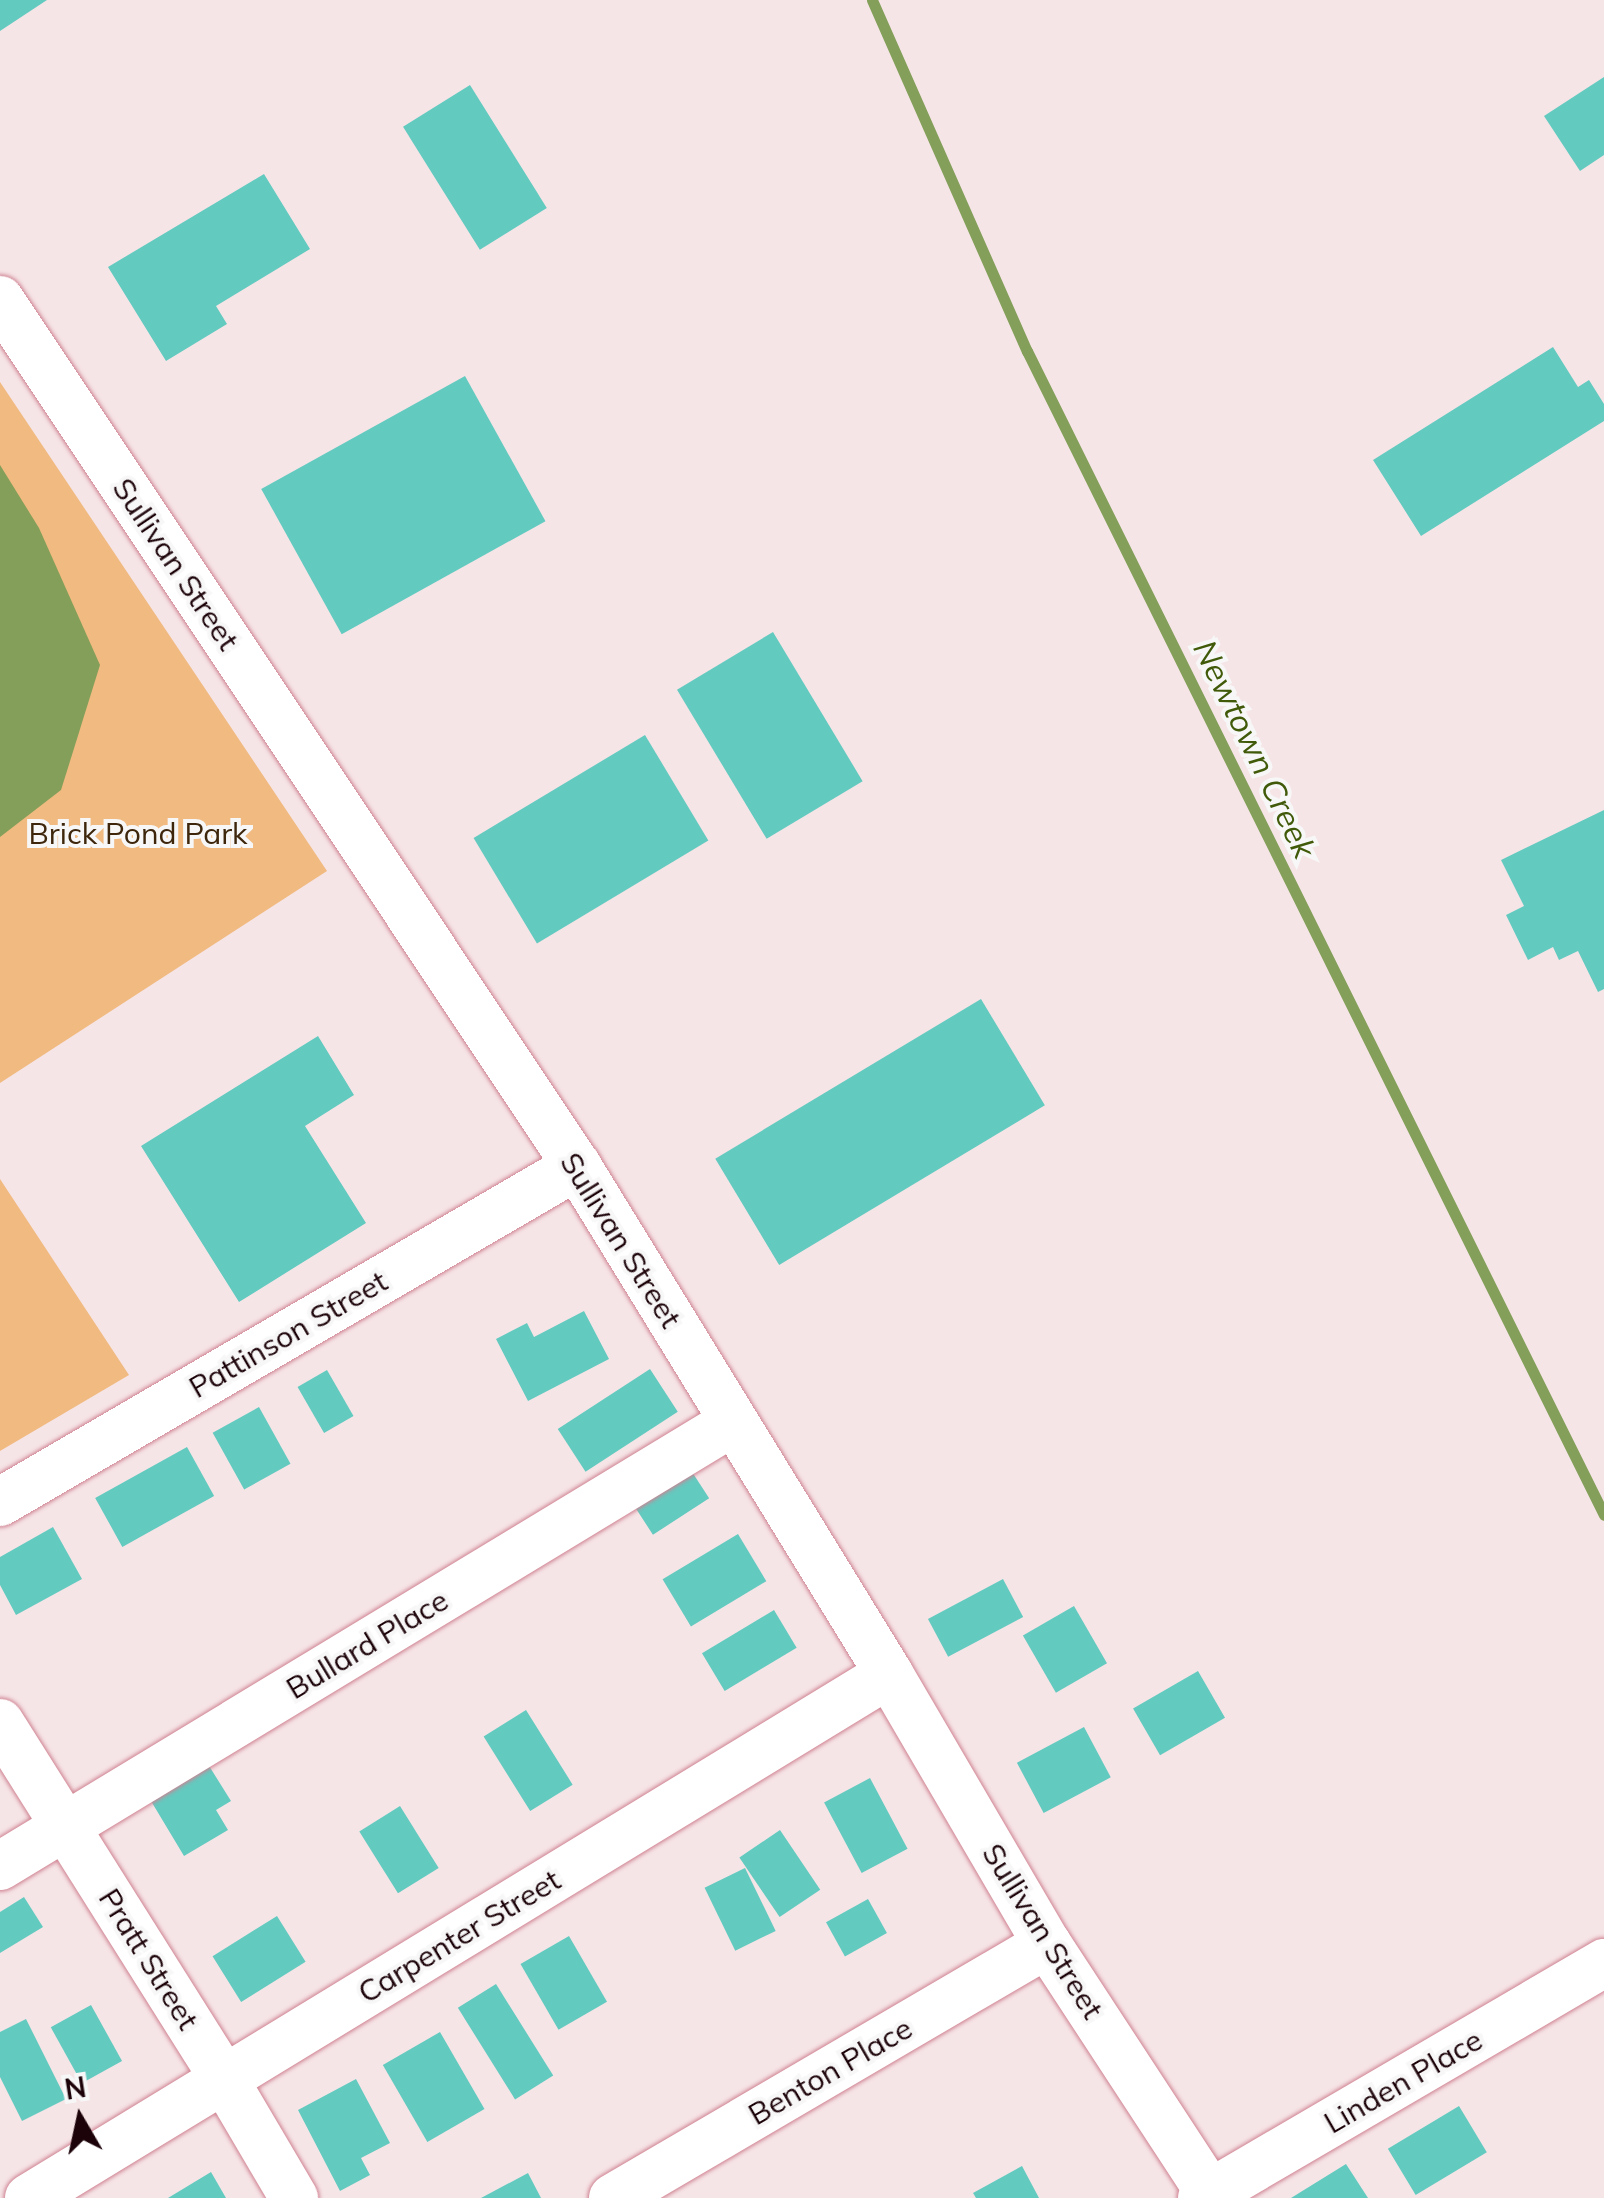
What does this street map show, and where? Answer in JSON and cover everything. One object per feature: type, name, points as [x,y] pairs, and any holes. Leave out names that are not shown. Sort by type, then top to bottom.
[{"type":"street","name":"Sullivan Street","points":[[0,300],[577,1166],[889,1674],[1048,1944],[1209,2196]]},
{"type":"street","name":"Pattinson Street","points":[[0,1502],[577,1166]]},
{"type":"street","name":"Bullard Place","points":[[0,1866],[733,1422]]},
{"type":"street","name":"Carpenter Street","points":[[29,2198],[889,1674]]},
{"type":"street","name":"Pratt Street","points":[[0,1722],[294,2198]]},
{"type":"street","name":"Benton Place","points":[[613,2198],[1048,1944]]},
{"type":"street","name":"Linden Place","points":[[1209,2196],[1604,1963]]},
{"type":"green space","name":"Brick Pond Park","points":[[0,382],[327,871],[0,1083]]},
{"type":"green space","points":[[0,1179],[129,1375],[0,1451]]},
{"type":"shaded area","points":[[0,465],[39,528],[100,665],[61,790],[0,837]]},
{"type":"building","points":[[0,0],[47,0],[0,31]]},
{"type":"building","points":[[1604,77],[1604,155],[1580,171],[1544,116]]},
{"type":"building","points":[[470,85],[547,208],[480,250],[403,127]]},
{"type":"building","points":[[264,174],[310,249],[216,306],[227,324],[166,361],[108,267]]},
{"type":"building","points":[[1553,347],[1578,387],[1589,380],[1604,404],[1604,421],[1421,536],[1373,460]]},
{"type":"building","points":[[465,376],[545,521],[342,634],[261,489]]},
{"type":"building","points":[[773,632],[863,781],[767,839],[677,690]]},
{"type":"building","points":[[645,735],[708,840],[537,943],[474,838]]},
{"type":"building","points":[[1604,810],[1604,989],[1598,992],[1578,951],[1559,960],[1553,947],[1528,960],[1506,915],[1524,906],[1501,860]]},
{"type":"building","points":[[981,999],[1045,1105],[779,1265],[715,1159]]},
{"type":"building","points":[[318,1036],[354,1095],[305,1126],[366,1223],[239,1302],[141,1146]]},
{"type":"building","points":[[584,1311],[609,1359],[528,1401],[496,1339],[527,1323],[534,1337]]},
{"type":"building","points":[[650,1369],[678,1412],[586,1472],[558,1429]]},
{"type":"building","points":[[327,1370],[354,1416],[324,1433],[298,1387]]},
{"type":"building","points":[[259,1407],[291,1464],[244,1490],[213,1433]]},
{"type":"building","points":[[187,1447],[214,1496],[122,1547],[95,1498]]},
{"type":"building","points":[[683,1458],[709,1498],[653,1535],[627,1494]]},
{"type":"building","points":[[53,1527],[82,1579],[16,1615],[0,1585],[0,1557]]},
{"type":"building","points":[[738,1534],[766,1581],[691,1626],[663,1579]]},
{"type":"building","points":[[1003,1579],[1023,1617],[948,1657],[928,1619]]},
{"type":"building","points":[[1074,1606],[1107,1663],[1056,1693],[1023,1636]]},
{"type":"building","points":[[774,1610],[797,1648],[725,1691],[702,1653]]},
{"type":"building","points":[[1198,1671],[1225,1718],[1160,1755],[1133,1708]]},
{"type":"building","points":[[526,1710],[573,1785],[530,1811],[484,1736]]},
{"type":"building","points":[[1084,1727],[1111,1777],[1044,1813],[1017,1763]]},
{"type":"building","points":[[206,1761],[231,1801],[216,1810],[228,1830],[184,1856],[148,1796]]},
{"type":"building","points":[[870,1778],[908,1849],[862,1873],[824,1802]]},
{"type":"building","points":[[400,1806],[439,1868],[398,1893],[359,1831]]},
{"type":"building","points":[[780,1830],[820,1890],[780,1917],[739,1857]]},
{"type":"building","points":[[745,1868],[776,1931],[735,1951],[705,1888]]},
{"type":"building","points":[[24,1897],[43,1927],[0,1953],[0,1912]]},
{"type":"building","points":[[868,1899],[887,1933],[845,1956],[826,1922]]},
{"type":"building","points":[[277,1916],[306,1962],[241,2002],[213,1956]]},
{"type":"building","points":[[569,1936],[607,2002],[559,2030],[521,1964]]},
{"type":"building","points":[[496,1984],[553,2076],[515,2099],[458,2008]]},
{"type":"building","points":[[91,2005],[122,2061],[82,2083],[51,2027]]},
{"type":"building","points":[[26,2019],[66,2099],[22,2121],[0,2077],[0,2032]]},
{"type":"building","points":[[440,2032],[484,2109],[427,2142],[383,2065]]},
{"type":"building","points":[[356,2079],[390,2143],[361,2158],[370,2175],[340,2191],[298,2110]]},
{"type":"building","points":[[1459,2106],[1487,2152],[1416,2195],[1388,2149]]},
{"type":"building","points":[[1346,2164],[1368,2198],[1291,2198]]},
{"type":"building","points":[[1022,2166],[1039,2198],[976,2198],[973,2193]]},
{"type":"building","points":[[211,2172],[226,2198],[168,2198]]},
{"type":"building","points":[[528,2173],[541,2198],[481,2198]]},
{"type":"waterway","name":"Newtown Creek","points":[[872,0],[1027,351],[1604,1515]]}]
